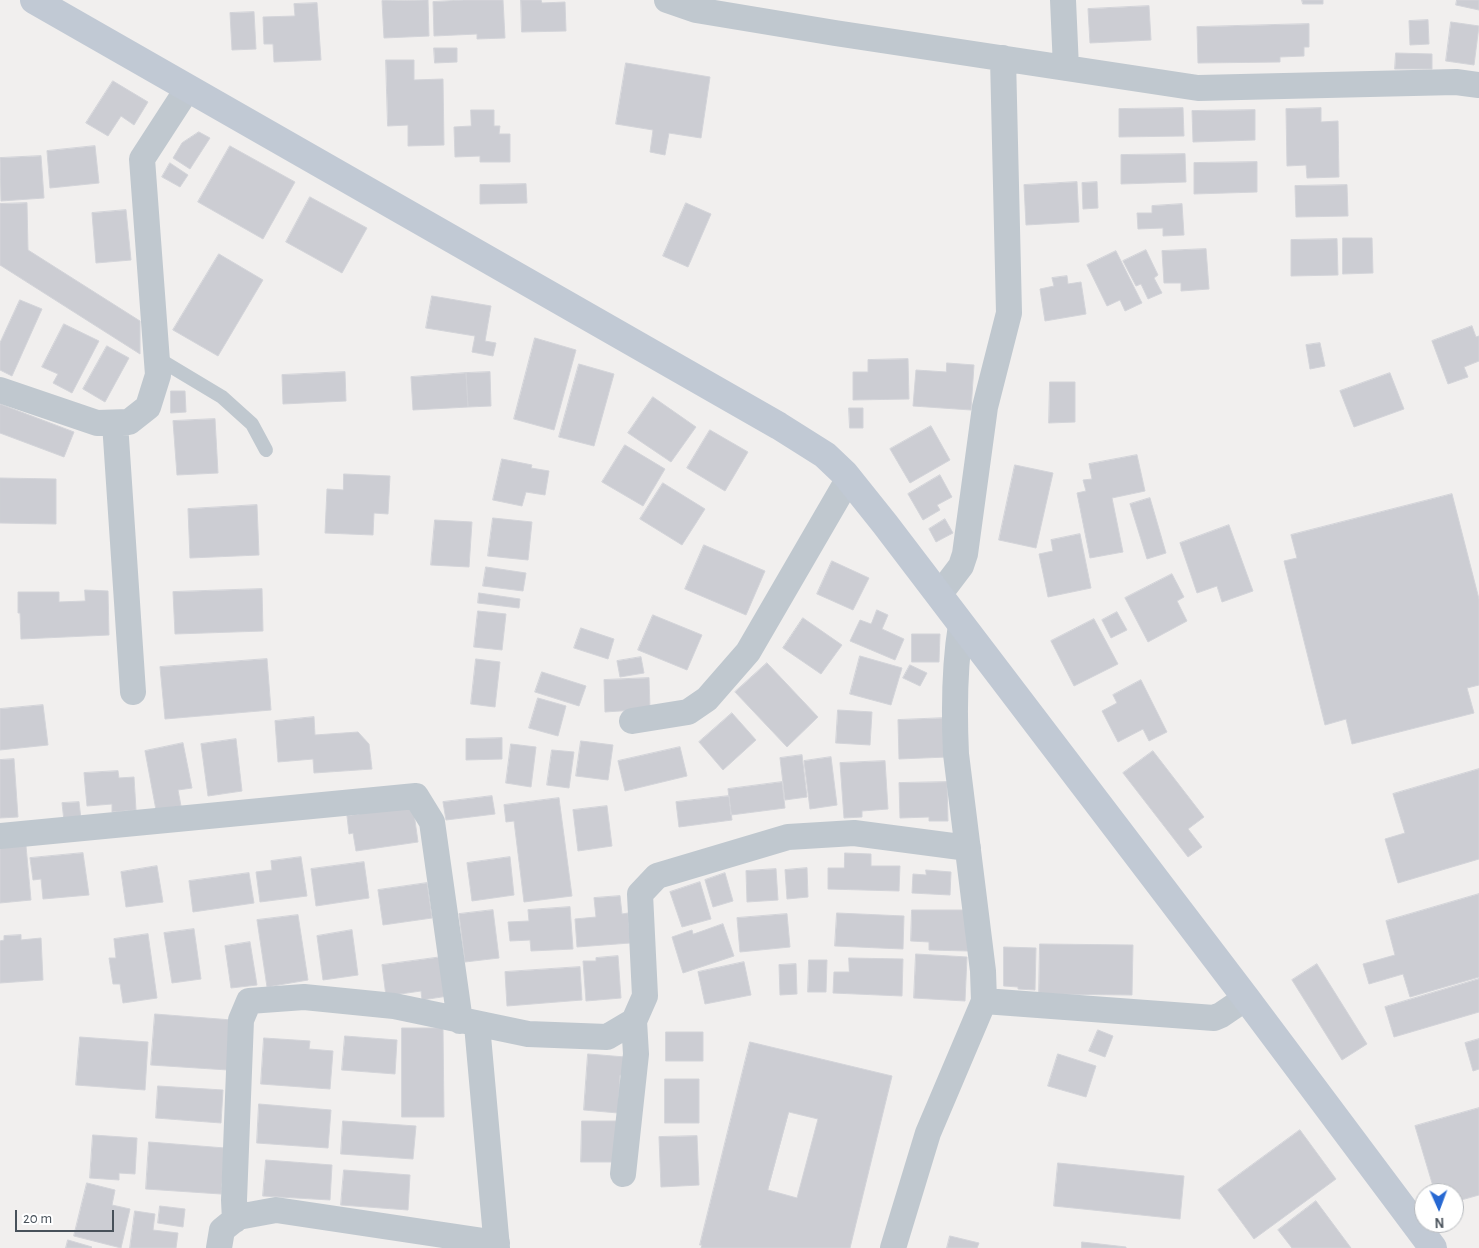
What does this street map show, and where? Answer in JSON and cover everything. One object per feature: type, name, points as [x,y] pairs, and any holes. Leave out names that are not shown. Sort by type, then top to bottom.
[{"type":"street","points":[[34,0],[779,426],[825,455],[849,478],[939,595],[1246,998],[1433,1248]]},
{"type":"street","points":[[668,0],[705,12],[835,34],[1198,88],[1456,82],[1479,85]]},
{"type":"street","points":[[1062,0],[1066,68]]},
{"type":"street","points":[[939,595],[960,566],[965,554],[985,407],[1009,313],[1003,58]]},
{"type":"street","points":[[0,390],[97,423],[129,422],[148,407],[158,375],[142,159],[188,88]]},
{"type":"street","points":[[115,422],[133,692]]},
{"type":"street","points":[[632,722],[688,712],[707,699],[748,652],[849,478]]},
{"type":"street","points":[[893,1248],[928,1133],[984,1001],[983,971],[956,754],[954,720],[956,656],[961,625]]},
{"type":"street","points":[[0,836],[416,796],[432,822],[468,1023],[497,1245],[276,1210],[238,1217],[222,1230],[219,1248]]},
{"type":"street","points":[[623,1174],[636,1054],[634,1021],[645,996],[640,894],[657,876],[788,837],[854,833],[968,848]]},
{"type":"street","points":[[235,1220],[234,1200],[241,1020],[249,1001],[304,997],[394,1006],[468,1023],[528,1034],[607,1037],[634,1021]]},
{"type":"street","points":[[984,1001],[1214,1018],[1246,998]]},
{"type":"lane","points":[[157,358],[222,397],[252,424],[266,450]]},
{"type":"building","points":[[428,0],[429,36],[384,38],[382,1]]},
{"type":"building","points":[[503,0],[505,38],[477,39],[477,34],[434,36],[433,2]]},
{"type":"building","points":[[521,0],[541,0],[542,3],[565,2],[566,31],[522,32]]},
{"type":"building","points":[[1302,0],[1323,0],[1323,4],[1303,4]]},
{"type":"building","points":[[1457,0],[1479,0],[1479,10],[1456,5]]},
{"type":"building","points":[[317,3],[321,60],[274,62],[273,44],[264,44],[263,17],[295,16],[294,4]]},
{"type":"building","points":[[1149,6],[1151,40],[1090,43],[1088,9]]},
{"type":"building","points":[[254,12],[256,49],[232,50],[230,13]]},
{"type":"building","points":[[1428,20],[1429,44],[1410,45],[1409,21]]},
{"type":"building","points":[[1451,22],[1479,26],[1474,65],[1446,61]]},
{"type":"building","points":[[1309,24],[1309,47],[1304,47],[1304,56],[1280,57],[1280,62],[1198,63],[1197,27]]},
{"type":"building","points":[[434,48],[457,48],[457,62],[435,63]]},
{"type":"building","points":[[1396,53],[1432,54],[1432,69],[1395,69]]},
{"type":"building","points":[[386,60],[414,60],[414,80],[443,79],[444,145],[408,146],[408,125],[388,126]]},
{"type":"building","points":[[626,63],[710,77],[701,138],[669,133],[665,155],[650,152],[653,130],[616,124]]},
{"type":"building","points":[[113,81],[148,102],[134,125],[121,116],[108,136],[86,123]]},
{"type":"building","points":[[1183,108],[1184,136],[1119,137],[1119,109]]},
{"type":"building","points":[[1321,108],[1321,122],[1338,121],[1339,177],[1307,178],[1306,165],[1287,166],[1286,109]]},
{"type":"building","points":[[471,110],[494,110],[494,126],[500,126],[499,134],[510,134],[510,162],[480,162],[480,156],[455,157],[454,127],[471,126]]},
{"type":"building","points":[[1255,110],[1255,140],[1193,142],[1192,111]]},
{"type":"building","points":[[199,132],[210,138],[190,169],[173,158],[182,143]]},
{"type":"building","points":[[95,146],[99,183],[50,188],[47,151]]},
{"type":"building","points":[[230,146],[295,182],[263,239],[198,202]]},
{"type":"building","points":[[1185,154],[1186,182],[1121,184],[1121,155]]},
{"type":"building","points":[[41,156],[44,198],[1,201],[0,158]]},
{"type":"building","points":[[1257,162],[1257,192],[1194,194],[1194,163]]},
{"type":"building","points":[[170,163],[188,175],[180,187],[162,177]]},
{"type":"building","points":[[1077,182],[1079,222],[1026,225],[1024,185]]},
{"type":"building","points":[[1097,182],[1098,208],[1083,209],[1082,183]]},
{"type":"building","points":[[526,184],[527,203],[480,204],[480,185]]},
{"type":"building","points":[[1347,185],[1348,216],[1296,217],[1295,186]]},
{"type":"building","points":[[310,197],[367,228],[342,273],[286,242]]},
{"type":"building","points":[[27,203],[28,250],[140,321],[140,354],[0,265],[0,204]]},
{"type":"building","points":[[686,203],[711,214],[688,267],[663,256]]},
{"type":"building","points":[[1182,204],[1184,235],[1163,236],[1163,228],[1138,229],[1137,213],[1152,213],[1152,206]]},
{"type":"building","points":[[126,210],[131,260],[96,263],[92,213]]},
{"type":"building","points":[[1343,238],[1372,238],[1373,273],[1343,274]]},
{"type":"building","points":[[1337,239],[1338,275],[1291,276],[1291,240]]},
{"type":"building","points":[[1206,249],[1209,289],[1181,291],[1181,283],[1164,283],[1162,251]]},
{"type":"building","points":[[1146,250],[1158,275],[1154,278],[1162,293],[1148,299],[1141,284],[1136,286],[1123,261]]},
{"type":"building","points":[[1116,251],[1142,303],[1125,311],[1120,300],[1107,306],[1087,265]]},
{"type":"building","points":[[219,254],[263,280],[218,356],[173,330]]},
{"type":"building","points":[[1067,276],[1068,284],[1081,282],[1086,314],[1045,321],[1040,289],[1054,286],[1052,278]]},
{"type":"building","points":[[432,296],[491,306],[485,341],[496,343],[493,356],[472,352],[475,336],[426,328]]},
{"type":"building","points":[[20,300],[42,309],[12,376],[0,370],[0,343]]},
{"type":"building","points":[[64,324],[99,341],[72,393],[53,383],[58,374],[42,367]]},
{"type":"building","points":[[1472,326],[1476,337],[1479,336],[1479,361],[1464,367],[1468,377],[1448,384],[1432,341]]},
{"type":"building","points":[[535,338],[576,350],[554,430],[514,419]]},
{"type":"building","points":[[1320,343],[1325,366],[1310,369],[1306,345]]},
{"type":"building","points":[[107,346],[129,358],[105,402],[83,389]]},
{"type":"building","points":[[908,359],[909,399],[853,400],[853,372],[868,372],[868,360]]},
{"type":"building","points":[[947,363],[974,365],[971,410],[913,406],[916,370],[946,372]]},
{"type":"building","points":[[579,364],[614,374],[594,446],[559,437]]},
{"type":"building","points":[[345,372],[346,401],[283,404],[282,375]]},
{"type":"building","points":[[490,372],[491,406],[468,407],[466,373]]},
{"type":"building","points":[[466,373],[468,407],[413,410],[411,377]]},
{"type":"building","points":[[1390,373],[1404,409],[1354,427],[1340,391]]},
{"type":"building","points":[[1050,382],[1075,382],[1075,422],[1049,423]]},
{"type":"building","points":[[171,391],[185,391],[186,412],[171,413]]},
{"type":"building","points":[[653,397],[696,427],[671,462],[628,433]]},
{"type":"building","points":[[0,404],[74,432],[64,457],[0,433]]},
{"type":"building","points":[[849,408],[863,408],[863,428],[850,428]]},
{"type":"building","points":[[215,419],[218,473],[177,475],[173,421]]},
{"type":"building","points":[[931,426],[950,460],[910,483],[890,449]]},
{"type":"building","points":[[710,430],[748,452],[725,491],[687,468]]},
{"type":"building","points":[[625,445],[665,469],[643,506],[602,482]]},
{"type":"building","points":[[1137,455],[1145,491],[1112,498],[1123,552],[1090,558],[1077,493],[1086,491],[1083,480],[1092,479],[1089,464]]},
{"type":"building","points":[[502,459],[532,465],[531,468],[549,471],[545,495],[526,492],[522,506],[493,500]]},
{"type":"building","points":[[1015,465],[1053,473],[1036,548],[999,540]]},
{"type":"building","points":[[344,474],[390,476],[388,514],[374,513],[373,535],[325,533],[327,489],[343,490]]},
{"type":"building","points":[[940,475],[952,497],[937,505],[940,510],[923,520],[908,494]]},
{"type":"building","points":[[0,478],[56,479],[56,524],[0,523]]},
{"type":"building","points":[[663,483],[705,509],[682,545],[640,519]]},
{"type":"building","points":[[1452,494],[1479,599],[1479,685],[1467,688],[1474,713],[1352,744],[1346,719],[1325,725],[1284,561],[1297,558],[1291,535]]},
{"type":"building","points":[[1150,498],[1166,553],[1147,559],[1130,504]]},
{"type":"building","points":[[257,505],[259,555],[190,558],[188,509]]},
{"type":"building","points":[[493,518],[532,522],[528,560],[488,556]]},
{"type":"building","points":[[945,519],[953,533],[936,542],[929,529]]},
{"type":"building","points":[[435,520],[472,522],[469,567],[431,565]]},
{"type":"building","points":[[1229,525],[1253,591],[1222,602],[1217,586],[1197,593],[1180,543]]},
{"type":"building","points":[[1080,534],[1091,588],[1048,597],[1039,554],[1053,551],[1051,540]]},
{"type":"building","points":[[704,545],[765,571],[746,615],[685,589]]},
{"type":"building","points":[[832,561],[869,578],[853,610],[817,594]]},
{"type":"building","points":[[486,567],[526,573],[523,591],[483,586]]},
{"type":"building","points":[[1172,574],[1184,597],[1177,601],[1187,621],[1148,642],[1125,598]]},
{"type":"building","points":[[262,589],[263,631],[175,634],[173,592]]},
{"type":"building","points":[[85,590],[108,591],[109,635],[21,639],[18,592],[59,592],[59,602],[85,601]]},
{"type":"building","points":[[479,593],[520,599],[519,608],[478,603]]},
{"type":"building","points":[[877,610],[888,615],[882,629],[904,639],[895,660],[850,641],[860,620],[871,624]]},
{"type":"building","points":[[478,611],[506,614],[502,650],[474,647]]},
{"type":"building","points":[[1117,612],[1127,630],[1111,638],[1102,620]]},
{"type":"building","points":[[653,615],[702,635],[687,670],[638,650]]},
{"type":"building","points":[[803,618],[842,645],[821,674],[783,648]]},
{"type":"building","points":[[1094,619],[1118,664],[1074,686],[1051,641]]},
{"type":"building","points":[[581,628],[614,639],[608,659],[574,648]]},
{"type":"building","points":[[912,634],[940,634],[939,662],[912,662]]},
{"type":"building","points":[[860,656],[902,668],[891,705],[850,694]]},
{"type":"building","points":[[641,657],[644,673],[620,677],[617,661]]},
{"type":"building","points":[[267,659],[271,710],[165,719],[160,667]]},
{"type":"building","points":[[476,659],[500,662],[495,707],[471,704]]},
{"type":"building","points":[[767,663],[818,717],[787,747],[735,692]]},
{"type":"building","points":[[910,665],[927,673],[920,686],[903,678]]},
{"type":"building","points":[[542,672],[586,686],[579,706],[535,692]]},
{"type":"building","points":[[649,678],[650,709],[605,712],[604,680]]},
{"type":"building","points":[[1141,680],[1167,732],[1149,741],[1143,729],[1118,742],[1102,711],[1117,703],[1113,695]]},
{"type":"building","points":[[538,698],[566,706],[558,736],[529,728]]},
{"type":"building","points":[[43,705],[48,745],[0,750],[0,709]]},
{"type":"building","points":[[838,710],[872,712],[870,745],[836,743]]},
{"type":"building","points":[[732,713],[756,740],[723,770],[699,742]]},
{"type":"building","points":[[314,717],[315,735],[358,732],[369,744],[372,769],[314,773],[313,759],[278,762],[275,721]]},
{"type":"building","points":[[946,718],[947,757],[899,759],[898,720]]},
{"type":"building","points":[[502,738],[502,759],[466,760],[466,739]]},
{"type":"building","points":[[236,739],[242,791],[208,796],[201,744]]},
{"type":"building","points":[[581,741],[613,745],[608,780],[576,776]]},
{"type":"building","points":[[183,743],[192,788],[178,790],[181,806],[156,810],[145,751]]},
{"type":"building","points":[[511,744],[536,747],[531,787],[506,783]]},
{"type":"building","points":[[680,747],[687,776],[625,791],[618,761]]},
{"type":"building","points":[[552,750],[574,752],[569,788],[547,785]]},
{"type":"building","points":[[1153,751],[1204,817],[1188,829],[1202,847],[1188,857],[1123,773]]},
{"type":"building","points":[[802,755],[807,797],[785,800],[780,758]]},
{"type":"building","points":[[831,757],[837,805],[810,809],[804,761]]},
{"type":"building","points":[[14,759],[18,817],[0,818],[0,760]]},
{"type":"building","points":[[885,761],[888,809],[862,811],[862,817],[844,818],[840,763]]},
{"type":"building","points":[[1479,769],[1479,859],[1398,883],[1385,839],[1405,833],[1393,794]]},
{"type":"building","points":[[118,771],[119,778],[134,777],[136,810],[112,812],[112,804],[87,806],[84,773]]},
{"type":"building","points":[[782,782],[785,808],[731,815],[728,789]]},
{"type":"building","points":[[947,782],[948,821],[929,821],[929,817],[900,818],[899,783]]},
{"type":"building","points":[[492,796],[495,814],[446,820],[443,802]]},
{"type":"building","points":[[729,796],[732,820],[679,827],[676,802]]},
{"type":"building","points":[[559,798],[572,896],[524,902],[514,821],[506,822],[504,805]]},
{"type":"building","points":[[79,802],[81,819],[64,821],[62,803]]},
{"type":"building","points":[[413,806],[418,842],[356,851],[353,833],[349,834],[347,816]]},
{"type":"building","points":[[607,806],[612,846],[578,851],[573,810]]},
{"type":"building","points":[[26,846],[31,900],[0,903],[0,848]]},
{"type":"building","points":[[83,853],[89,895],[43,899],[41,879],[33,880],[30,858]]},
{"type":"building","points":[[845,853],[871,854],[871,866],[900,866],[899,891],[828,889],[828,868],[844,868]]},
{"type":"building","points":[[301,857],[307,896],[260,902],[256,872],[272,870],[271,861]]},
{"type":"building","points":[[510,857],[514,895],[472,901],[467,863]]},
{"type":"building","points":[[364,862],[369,898],[316,906],[311,869]]},
{"type":"building","points":[[157,866],[163,902],[126,907],[121,872]]},
{"type":"building","points":[[807,868],[808,897],[787,899],[785,870]]},
{"type":"building","points":[[776,869],[778,900],[747,902],[746,871]]},
{"type":"building","points":[[926,870],[951,872],[950,895],[912,893],[913,874],[926,875]]},
{"type":"building","points":[[249,873],[254,903],[193,912],[189,881]]},
{"type":"building","points":[[725,873],[733,901],[713,907],[705,880]]},
{"type":"building","points":[[700,882],[711,919],[682,927],[670,892]]},
{"type":"building","points":[[427,883],[432,918],[383,925],[378,890]]},
{"type":"building","points":[[1479,894],[1479,977],[1410,997],[1403,974],[1369,984],[1363,964],[1395,955],[1386,921]]},
{"type":"building","points":[[620,896],[622,914],[628,913],[630,943],[577,947],[575,919],[596,917],[594,898]]},
{"type":"building","points":[[570,907],[573,949],[531,951],[530,940],[510,941],[508,922],[529,921],[528,910]]},
{"type":"building","points":[[493,910],[499,958],[465,962],[459,914]]},
{"type":"building","points":[[912,910],[968,910],[968,951],[929,950],[929,942],[911,941]]},
{"type":"building","points":[[837,913],[904,916],[903,949],[835,946]]},
{"type":"building","points":[[787,914],[790,947],[740,952],[737,918]]},
{"type":"building","points":[[298,915],[308,980],[267,987],[257,920]]},
{"type":"building","points":[[723,924],[734,956],[683,973],[672,937],[692,930],[693,934]]},
{"type":"building","points":[[194,929],[201,979],[172,983],[164,933]]},
{"type":"building","points":[[352,930],[358,975],[323,980],[317,936]]},
{"type":"building","points":[[148,934],[157,998],[123,1003],[120,984],[113,984],[109,958],[116,958],[114,939]]},
{"type":"building","points":[[21,935],[21,940],[41,938],[43,980],[0,983],[0,941],[4,940],[4,936]]},
{"type":"building","points":[[250,942],[257,985],[231,988],[225,946]]},
{"type":"building","points":[[1040,944],[1133,945],[1132,995],[1039,994]]},
{"type":"building","points":[[1004,947],[1036,948],[1035,990],[1004,986]]},
{"type":"building","points":[[916,954],[967,957],[965,1001],[914,998]]},
{"type":"building","points":[[618,956],[621,998],[586,1001],[583,961],[596,961],[596,958]]},
{"type":"building","points":[[442,957],[448,996],[422,1000],[421,991],[386,996],[382,965]]},
{"type":"building","points":[[849,958],[903,959],[902,996],[833,993],[834,972],[849,972]]},
{"type":"building","points":[[809,960],[827,960],[826,992],[808,992]]},
{"type":"building","points":[[744,962],[751,995],[705,1004],[698,972]]},
{"type":"building","points":[[796,964],[797,994],[780,995],[779,965]]},
{"type":"building","points":[[1317,964],[1367,1044],[1342,1060],[1292,980]]},
{"type":"building","points":[[580,967],[582,1000],[507,1006],[505,972]]},
{"type":"building","points":[[1479,979],[1479,1012],[1394,1037],[1385,1007]]},
{"type":"building","points":[[155,1014],[232,1020],[228,1070],[151,1065]]},
{"type":"building","points":[[402,1028],[443,1028],[444,1117],[402,1117]]},
{"type":"building","points":[[1098,1030],[1113,1036],[1105,1057],[1089,1051]]},
{"type":"building","points":[[666,1032],[703,1032],[703,1061],[666,1061]]},
{"type":"building","points":[[345,1036],[397,1040],[395,1074],[342,1070]]},
{"type":"building","points":[[80,1037],[148,1042],[145,1090],[76,1085]]},
{"type":"building","points":[[264,1038],[310,1041],[309,1049],[333,1051],[330,1089],[261,1084]]},
{"type":"building","points":[[1479,1039],[1479,1069],[1473,1071],[1465,1043]]},
{"type":"building","points":[[750,1042],[892,1076],[850,1248],[701,1248],[702,1245],[700,1245]],"holes":[[[789,1112],[818,1119],[797,1198],[768,1190]]]},
{"type":"building","points":[[588,1054],[625,1057],[624,1075],[620,1075],[618,1113],[584,1110]]},
{"type":"building","points":[[1058,1054],[1096,1066],[1086,1097],[1048,1086]]},
{"type":"building","points":[[665,1079],[699,1079],[699,1123],[665,1123]]},
{"type":"building","points":[[158,1086],[223,1090],[221,1123],[156,1118]]},
{"type":"building","points":[[259,1104],[331,1110],[328,1148],[257,1143]]},
{"type":"building","points":[[1479,1108],[1479,1195],[1464,1199],[1464,1183],[1432,1183],[1415,1126]]},
{"type":"building","points":[[343,1121],[416,1126],[413,1159],[341,1154]]},
{"type":"building","points":[[582,1121],[620,1121],[619,1162],[581,1162]]},
{"type":"building","points":[[1300,1130],[1336,1179],[1254,1239],[1218,1190]]},
{"type":"building","points":[[93,1135],[137,1138],[135,1174],[119,1173],[119,1180],[90,1178]]},
{"type":"building","points":[[697,1136],[699,1185],[661,1187],[659,1137]]},
{"type":"building","points":[[149,1142],[225,1148],[221,1194],[146,1189]]},
{"type":"building","points":[[266,1160],[332,1165],[330,1200],[263,1196]]},
{"type":"building","points":[[1058,1163],[1184,1176],[1180,1219],[1054,1206]]},
{"type":"building","points":[[344,1170],[410,1175],[408,1210],[341,1205]]},
{"type":"building","points":[[87,1183],[115,1190],[112,1205],[130,1209],[121,1248],[74,1236]]},
{"type":"building","points":[[1316,1201],[1351,1248],[1292,1248],[1278,1230]]},
{"type":"building","points":[[160,1206],[185,1209],[183,1227],[158,1223]]},
{"type":"building","points":[[135,1211],[155,1214],[153,1230],[178,1233],[176,1248],[130,1248]]},
{"type":"building","points":[[950,1236],[979,1243],[977,1248],[947,1248]]},
{"type":"building","points":[[68,1240],[92,1247],[66,1248]]},
{"type":"building","points":[[1082,1242],[1126,1247],[1126,1248],[1082,1248]]}]
